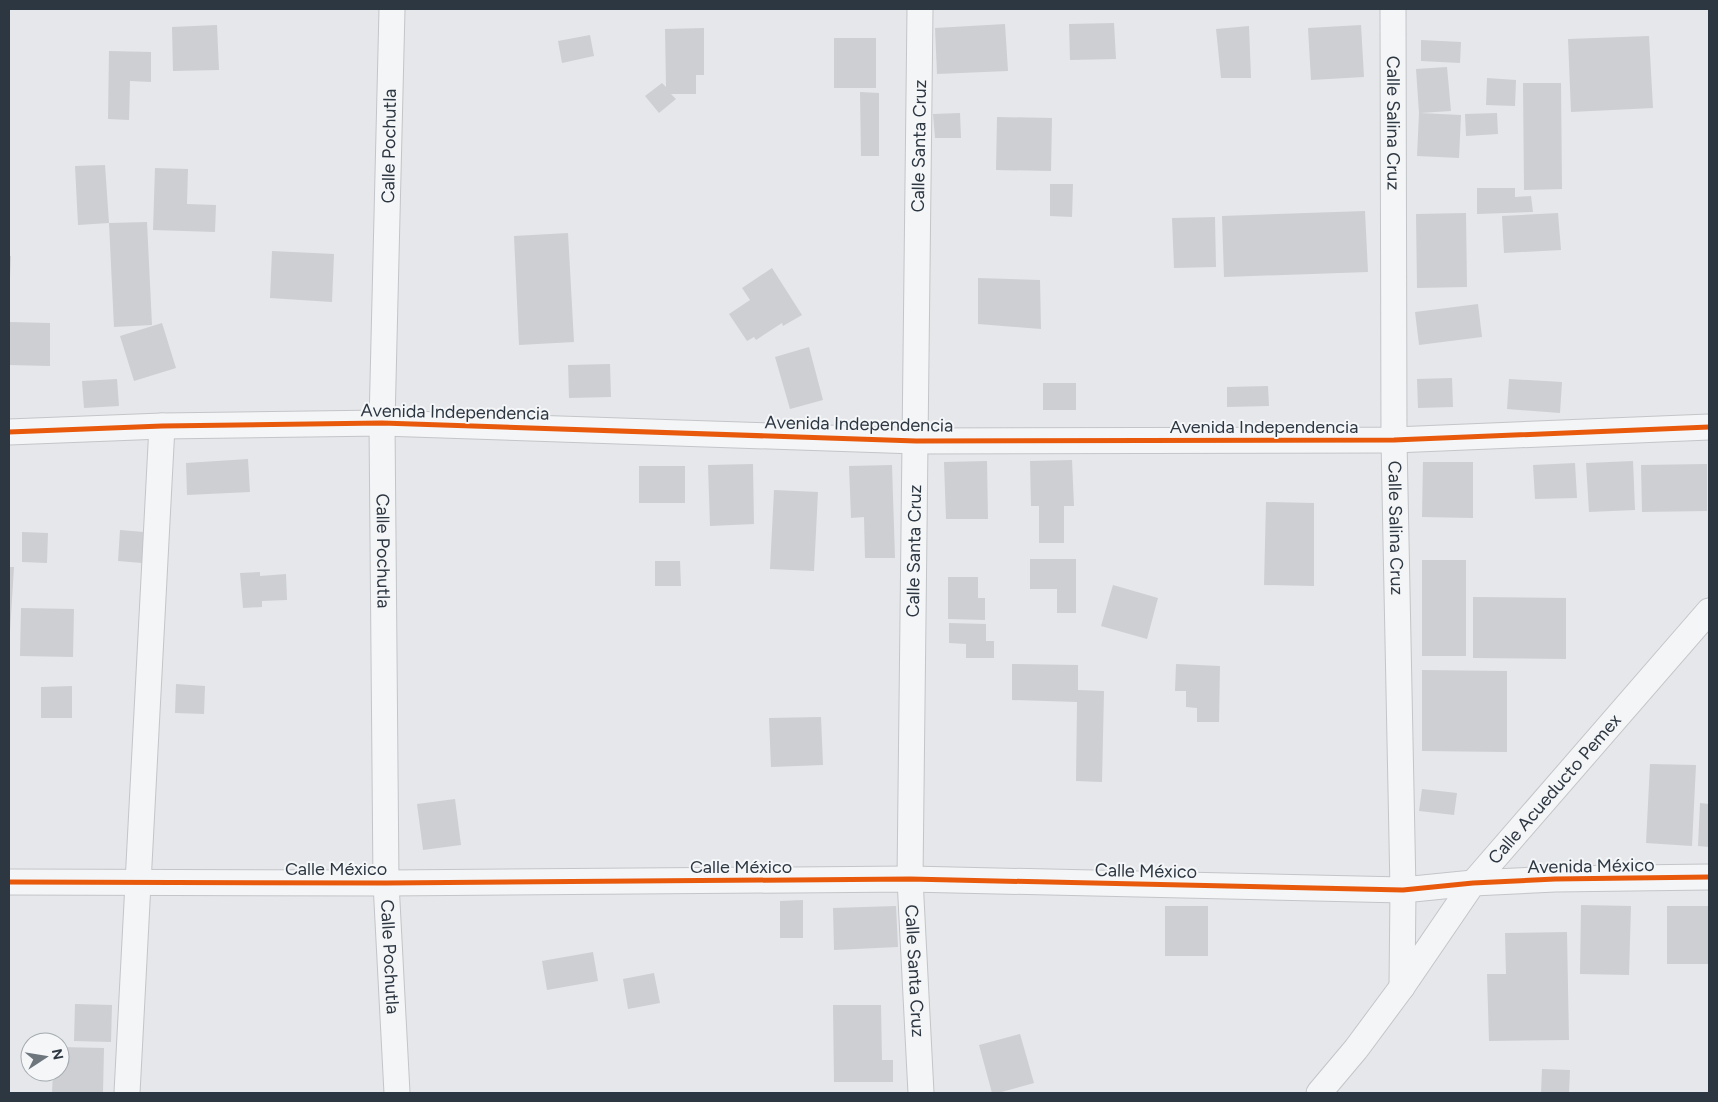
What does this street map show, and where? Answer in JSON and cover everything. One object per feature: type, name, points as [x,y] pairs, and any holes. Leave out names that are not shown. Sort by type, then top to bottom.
[{"type":"street","name":"Calle Pochutla","points":[[392,9],[382,423],[386,883],[397,1093]]},
{"type":"street","name":"Calle Santa Cruz","points":[[920,9],[910,879],[921,1093]]},
{"type":"street","name":"Calle Salina Cruz","points":[[1393,9],[1394,440],[1403,890],[1402,987]]},
{"type":"street","name":"Avenida Independencia","points":[[9,432],[162,426],[382,423],[916,441],[1394,440],[1709,428]]},
{"type":"street","points":[[126,1093],[162,426]]},
{"type":"street","name":"Calle Acueducto Pemex","points":[[1319,1093],[1356,1049],[1402,987],[1472,883],[1709,611]]},
{"type":"street","name":"Avenida México","points":[[1472,883],[1555,879],[1709,877]]},
{"type":"street","name":"Calle México","points":[[9,882],[386,883],[910,879],[1403,890],[1472,883]]},
{"type":"building","points":[[1114,23],[1116,59],[1070,60],[1069,24]]},
{"type":"building","points":[[1005,24],[1008,71],[937,74],[935,28]]},
{"type":"building","points":[[217,25],[219,70],[173,71],[172,27]]},
{"type":"building","points":[[1361,25],[1364,77],[1311,80],[1308,28]]},
{"type":"building","points":[[1249,26],[1251,78],[1221,78],[1216,29]]},
{"type":"building","points":[[704,28],[704,75],[696,75],[696,94],[671,94],[676,99],[659,113],[645,96],[662,83],[666,87],[665,29]]},
{"type":"building","points":[[590,35],[594,56],[562,63],[558,41]]},
{"type":"building","points":[[1649,36],[1653,108],[1571,112],[1568,39]]},
{"type":"building","points":[[834,38],[876,38],[876,88],[834,88]]},
{"type":"building","points":[[1421,40],[1461,42],[1460,63],[1421,61]]},
{"type":"building","points":[[109,51],[151,52],[151,82],[130,81],[129,120],[108,119]]},
{"type":"building","points":[[1447,67],[1451,111],[1420,113],[1461,115],[1459,158],[1417,156],[1419,113],[1416,69]]},
{"type":"building","points":[[1487,78],[1516,80],[1515,106],[1486,105]]},
{"type":"building","points":[[1523,83],[1561,83],[1562,189],[1524,190]]},
{"type":"building","points":[[860,92],[879,93],[879,156],[861,156]]},
{"type":"building","points":[[960,113],[961,138],[935,138],[933,114]]},
{"type":"building","points":[[1497,113],[1498,134],[1466,136],[1465,114]]},
{"type":"building","points":[[997,117],[1052,118],[1051,171],[996,170]]},
{"type":"building","points":[[105,165],[109,223],[78,225],[75,166]]},
{"type":"building","points":[[155,168],[188,169],[187,204],[216,205],[215,232],[153,230]]},
{"type":"building","points":[[1050,184],[1073,184],[1072,217],[1050,216]]},
{"type":"building","points":[[1477,188],[1515,188],[1515,197],[1531,196],[1533,212],[1477,214]]},
{"type":"building","points":[[1365,211],[1368,272],[1224,277],[1222,216]]},
{"type":"building","points":[[1466,213],[1467,287],[1417,288],[1416,214]]},
{"type":"building","points":[[1558,213],[1561,250],[1504,253],[1502,216]]},
{"type":"building","points":[[1215,217],[1216,267],[1174,268],[1172,218]]},
{"type":"building","points":[[147,222],[152,325],[114,327],[109,223]]},
{"type":"building","points":[[568,233],[574,342],[519,345],[514,236]]},
{"type":"building","points":[[272,251],[334,254],[332,302],[270,298]]},
{"type":"building","points":[[9,256],[11,256],[10,278],[9,278]]},
{"type":"building","points":[[772,268],[802,315],[783,326],[782,323],[756,340],[754,337],[747,341],[729,314],[750,300],[742,288]]},
{"type":"building","points":[[978,278],[1040,280],[1041,329],[978,324]]},
{"type":"building","points":[[1478,304],[1482,337],[1419,345],[1415,312]]},
{"type":"building","points":[[9,322],[50,323],[50,366],[9,365]]},
{"type":"building","points":[[162,323],[176,368],[134,381],[120,336]]},
{"type":"building","points":[[809,347],[823,400],[790,409],[775,357]]},
{"type":"building","points":[[610,364],[611,397],[569,398],[568,365]]},
{"type":"building","points":[[1452,378],[1453,407],[1418,408],[1417,379]]},
{"type":"building","points":[[117,379],[119,406],[84,408],[82,381]]},
{"type":"building","points":[[1509,379],[1562,382],[1560,413],[1507,409]]},
{"type":"building","points":[[1043,383],[1076,383],[1076,410],[1043,410]]},
{"type":"building","points":[[1268,386],[1269,406],[1227,407],[1227,387]]},
{"type":"building","points":[[248,459],[250,492],[187,495],[186,463]]},
{"type":"building","points":[[1072,460],[1074,506],[1064,506],[1064,543],[1039,543],[1039,506],[1031,506],[1030,461]]},
{"type":"building","points":[[987,461],[988,519],[946,519],[944,462]]},
{"type":"building","points":[[1633,461],[1635,510],[1589,512],[1586,463]]},
{"type":"building","points":[[1423,462],[1473,462],[1473,518],[1422,517]]},
{"type":"building","points":[[1575,463],[1577,498],[1535,499],[1533,465]]},
{"type":"building","points":[[753,464],[754,524],[710,526],[708,465]]},
{"type":"building","points":[[1707,464],[1707,511],[1642,512],[1641,465]]},
{"type":"building","points":[[892,465],[895,558],[865,558],[864,517],[851,518],[849,466]]},
{"type":"building","points":[[639,466],[685,466],[685,503],[639,503]]},
{"type":"building","points":[[774,490],[818,492],[814,571],[770,569]]},
{"type":"building","points":[[1266,502],[1314,503],[1314,586],[1264,585]]},
{"type":"building","points":[[120,530],[144,532],[142,563],[118,561]]},
{"type":"building","points":[[22,532],[48,533],[47,563],[22,562]]},
{"type":"building","points":[[1030,559],[1076,559],[1076,613],[1057,613],[1057,589],[1030,589]]},
{"type":"building","points":[[1422,560],[1466,560],[1466,656],[1422,656]]},
{"type":"building","points":[[655,561],[680,561],[681,586],[655,586]]},
{"type":"building","points":[[9,567],[14,567],[10,632],[9,632]]},
{"type":"building","points":[[260,572],[260,576],[286,574],[287,600],[262,601],[262,607],[243,608],[240,573]]},
{"type":"building","points":[[948,577],[978,577],[978,598],[985,598],[985,620],[948,619]]},
{"type":"building","points":[[1113,585],[1158,598],[1147,639],[1101,626]]},
{"type":"building","points":[[1473,597],[1566,598],[1566,659],[1473,658]]},
{"type":"building","points":[[21,608],[74,609],[73,657],[20,656]]},
{"type":"building","points":[[949,623],[986,624],[986,641],[994,641],[994,658],[966,658],[966,644],[949,643]]},
{"type":"building","points":[[1012,664],[1078,665],[1078,690],[1104,691],[1102,782],[1076,781],[1077,702],[1012,700]]},
{"type":"building","points":[[1176,664],[1220,666],[1219,722],[1197,722],[1197,708],[1186,707],[1186,691],[1175,691]]},
{"type":"building","points":[[1422,670],[1507,671],[1507,752],[1422,751]]},
{"type":"building","points":[[176,684],[205,686],[204,714],[175,713]]},
{"type":"building","points":[[72,686],[72,718],[41,718],[41,687]]},
{"type":"building","points":[[821,717],[823,765],[771,767],[769,718]]},
{"type":"building","points":[[1650,764],[1696,765],[1692,846],[1646,843]]},
{"type":"building","points":[[1422,789],[1457,793],[1454,815],[1419,811]]},
{"type":"building","points":[[455,799],[461,845],[423,850],[417,804]]},
{"type":"building","points":[[1700,803],[1709,804],[1709,847],[1698,846]]},
{"type":"building","points":[[803,900],[803,938],[780,938],[780,901]]},
{"type":"building","points":[[1581,905],[1631,906],[1629,975],[1580,974]]},
{"type":"building","points":[[896,906],[898,947],[834,950],[833,908]]},
{"type":"building","points":[[1165,906],[1208,906],[1208,956],[1165,956]]},
{"type":"building","points":[[1667,906],[1709,906],[1709,964],[1667,964]]},
{"type":"building","points":[[1567,932],[1569,1040],[1489,1041],[1487,974],[1506,974],[1505,933]]},
{"type":"building","points":[[593,952],[598,981],[547,990],[542,961]]},
{"type":"building","points":[[654,973],[660,1003],[628,1009],[623,979]]},
{"type":"building","points":[[75,1004],[112,1005],[111,1042],[74,1041]]},
{"type":"building","points":[[833,1005],[881,1005],[882,1060],[893,1060],[893,1082],[834,1082]]},
{"type":"building","points":[[1020,1034],[1034,1083],[992,1093],[979,1045]]},
{"type":"building","points":[[70,1047],[104,1048],[103,1093],[52,1093],[53,1082],[70,1082]]},
{"type":"building","points":[[1542,1069],[1570,1070],[1569,1093],[1541,1093]]},
{"type":"cycle path","points":[[9,432],[162,426],[382,423],[916,441],[1394,440],[1709,427]]},
{"type":"cycle path","points":[[9,882],[386,883],[910,879],[1403,890],[1473,883],[1555,879],[1709,877]]}]
